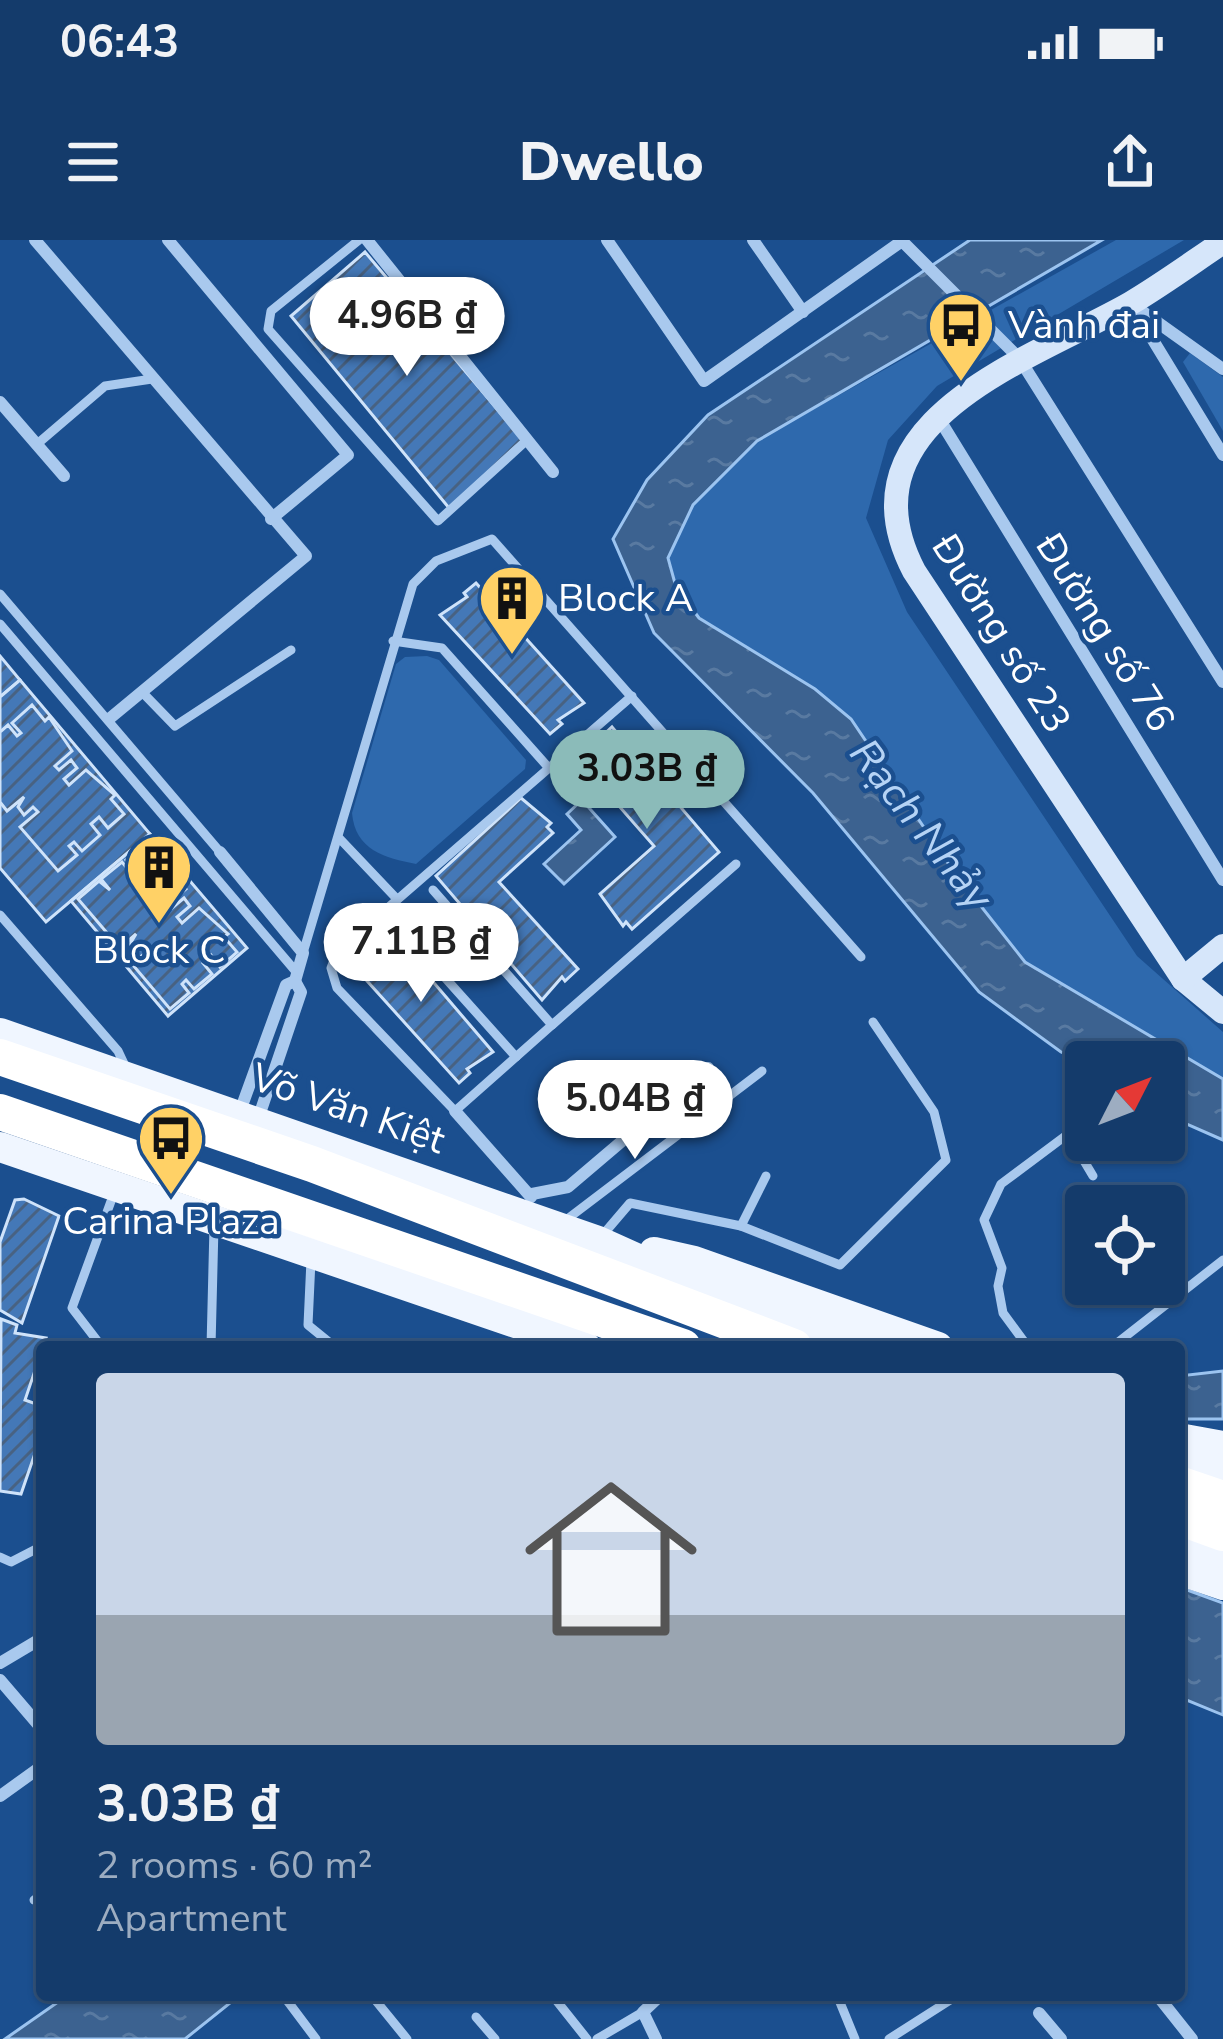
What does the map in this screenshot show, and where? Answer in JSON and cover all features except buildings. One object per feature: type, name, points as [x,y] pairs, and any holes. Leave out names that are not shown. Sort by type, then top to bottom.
[{"type":"highway","name":"Võ Văn Kiệt","points":[[0,1057],[312,1164],[778,1341]]},
{"type":"highway","points":[[0,1112],[665,1341]]},
{"type":"highway","points":[[293,1216],[312,1164]]},
{"type":"highway","points":[[1185,1486],[1223,1499]]},
{"type":"highway","points":[[1185,1519],[1223,1533]]},
{"type":"main road","name":"Võ Văn Kiệt","points":[[0,1033],[528,1204],[557,1227],[598,1240],[727,1299],[850,1341]]},
{"type":"main road","points":[[0,1147],[311,1254],[460,1311],[567,1341]]},
{"type":"main road","points":[[598,1240],[694,1261],[921,1341]]},
{"type":"main road","points":[[510,1323],[546,1341]]},
{"type":"main road","points":[[1185,1439],[1223,1446]]},
{"type":"main road","points":[[1185,1458],[1223,1471]]},
{"type":"main road","points":[[1185,1546],[1223,1560]]},
{"type":"main road","points":[[1185,1572],[1223,1585]]},
{"type":"street","points":[[34,240],[306,556],[109,719]]},
{"type":"street","points":[[168,240],[348,455],[271,519]]},
{"type":"street","points":[[363,240],[553,472]]},
{"type":"street","points":[[607,240],[704,381],[902,240],[1019,358],[1223,682]]},
{"type":"street","points":[[753,240],[803,312]]},
{"type":"street","name":"Đường số 23","points":[[1223,242],[1130,303],[1019,358],[938,417],[900,482],[897,527],[904,552],[1183,979],[1223,1012]]},
{"type":"street","points":[[1130,303],[1223,369]]},
{"type":"street","points":[[1130,303],[1223,455]]},
{"type":"street","points":[[0,402],[64,476]]},
{"type":"street","name":"Đường số 76","points":[[938,417],[1223,880]]},
{"type":"street","points":[[220,852],[304,953],[297,977],[301,992],[269,1087],[249,1117]]},
{"type":"street","points":[[1183,979],[1223,946]]},
{"type":"street","points":[[249,1117],[252,1080],[286,985],[297,977]]},
{"type":"street","points":[[455,1111],[528,1204],[568,1187],[708,1068]]},
{"type":"street","points":[[252,1080],[269,1087]]},
{"type":"street","points":[[0,1663],[36,1642]]},
{"type":"street","points":[[0,1680],[36,1722]]},
{"type":"street","points":[[0,1796],[36,1770]]},
{"type":"street","points":[[652,2001],[643,2012],[656,2039]]},
{"type":"street","points":[[1162,2001],[1192,2039]]},
{"type":"street","points":[[1040,2012],[1061,2039]]},
{"type":"lane","points":[[363,240],[271,311],[265,322],[268,329],[438,521],[526,441]]},
{"type":"lane","points":[[36,445],[105,386],[152,379]]},
{"type":"lane","points":[[304,953],[413,584],[450,553],[493,539],[861,957]]},
{"type":"lane","points":[[0,594],[220,852]]},
{"type":"lane","points":[[0,625],[297,977]]},
{"type":"lane","points":[[393,641],[442,648],[548,767]]},
{"type":"lane","points":[[142,692],[176,726],[291,650]]},
{"type":"lane","points":[[632,696],[361,926],[337,952],[331,968],[337,988],[455,1111],[736,864]]},
{"type":"lane","points":[[340,838],[397,898]]},
{"type":"lane","points":[[433,890],[552,1024]]},
{"type":"lane","points":[[0,915],[118,1051],[131,1078]]},
{"type":"lane","points":[[398,924],[516,1057]]},
{"type":"lane","points":[[598,1240],[630,1203],[741,1226],[840,1265],[946,1160],[934,1112],[872,1022]]},
{"type":"lane","points":[[557,1227],[761,1071]]},
{"type":"lane","points":[[1024,1341],[1003,1313],[998,1286],[1002,1268],[984,1220],[1001,1184],[1068,1134],[1093,1176]]},
{"type":"lane","points":[[741,1226],[766,1176]]},
{"type":"lane","points":[[97,1341],[72,1308],[116,1188]]},
{"type":"lane","points":[[211,1341],[214,1221]]},
{"type":"lane","points":[[311,1254],[308,1325],[328,1341]]},
{"type":"lane","points":[[1120,1341],[1223,1260]]},
{"type":"lane","points":[[0,1557],[11,1562],[36,1549]]},
{"type":"lane","points":[[288,2001],[316,2039]]},
{"type":"lane","points":[[376,2001],[407,2039]]},
{"type":"lane","points":[[557,2001],[587,2039]]},
{"type":"lane","points":[[839,2001],[855,2039]]},
{"type":"lane","points":[[889,2039],[949,2001]]},
{"type":"lane","points":[[597,2039],[643,2012]]},
{"type":"lane","points":[[476,2017],[495,2039]]},
{"type":"shaded area","points":[[1116,240],[1184,240],[937,386],[888,440],[866,518],[907,612],[1137,956],[1223,1032],[1223,1079],[1185,1057],[1185,1041],[1159,1041],[1025,962],[954,872],[851,719],[815,689],[699,618],[676,587],[668,557],[693,505],[757,441]]},
{"type":"shaded area","points":[[1190,353],[1223,377],[1223,431],[1183,362]]},
{"type":"shaded area","points":[[405,657],[439,660],[526,760],[525,769],[416,864],[383,855],[365,844],[352,813],[396,664]]},
{"type":"water","name":"Rạch Nhảy","points":[[970,240],[1102,240],[757,441],[693,505],[668,558],[676,587],[699,618],[815,689],[851,719],[954,872],[1025,962],[1159,1041],[1065,1041],[1065,1054],[979,992],[813,793],[654,633],[613,539],[647,480],[708,415]]},
{"type":"water","points":[[582,800],[615,837],[564,884],[544,864],[581,830],[567,814]]},
{"type":"water","points":[[1185,1057],[1223,1079],[1223,1140],[1185,1123]]},
{"type":"water","points":[[1223,1371],[1223,1419],[1185,1419],[1185,1375]]},
{"type":"water","points":[[1185,1589],[1223,1603],[1223,1715],[1185,1699]]},
{"type":"water","points":[[59,2001],[232,2001],[185,2039],[5,2039]]},
{"type":"place","name":"Vành đai","points":[[961,384]]},
{"type":"place","name":"Block A","points":[[512,657]]},
{"type":"place","name":"Block C","points":[[159,926]]},
{"type":"place","name":"Carina Plaza","points":[[171,1197]]}]
